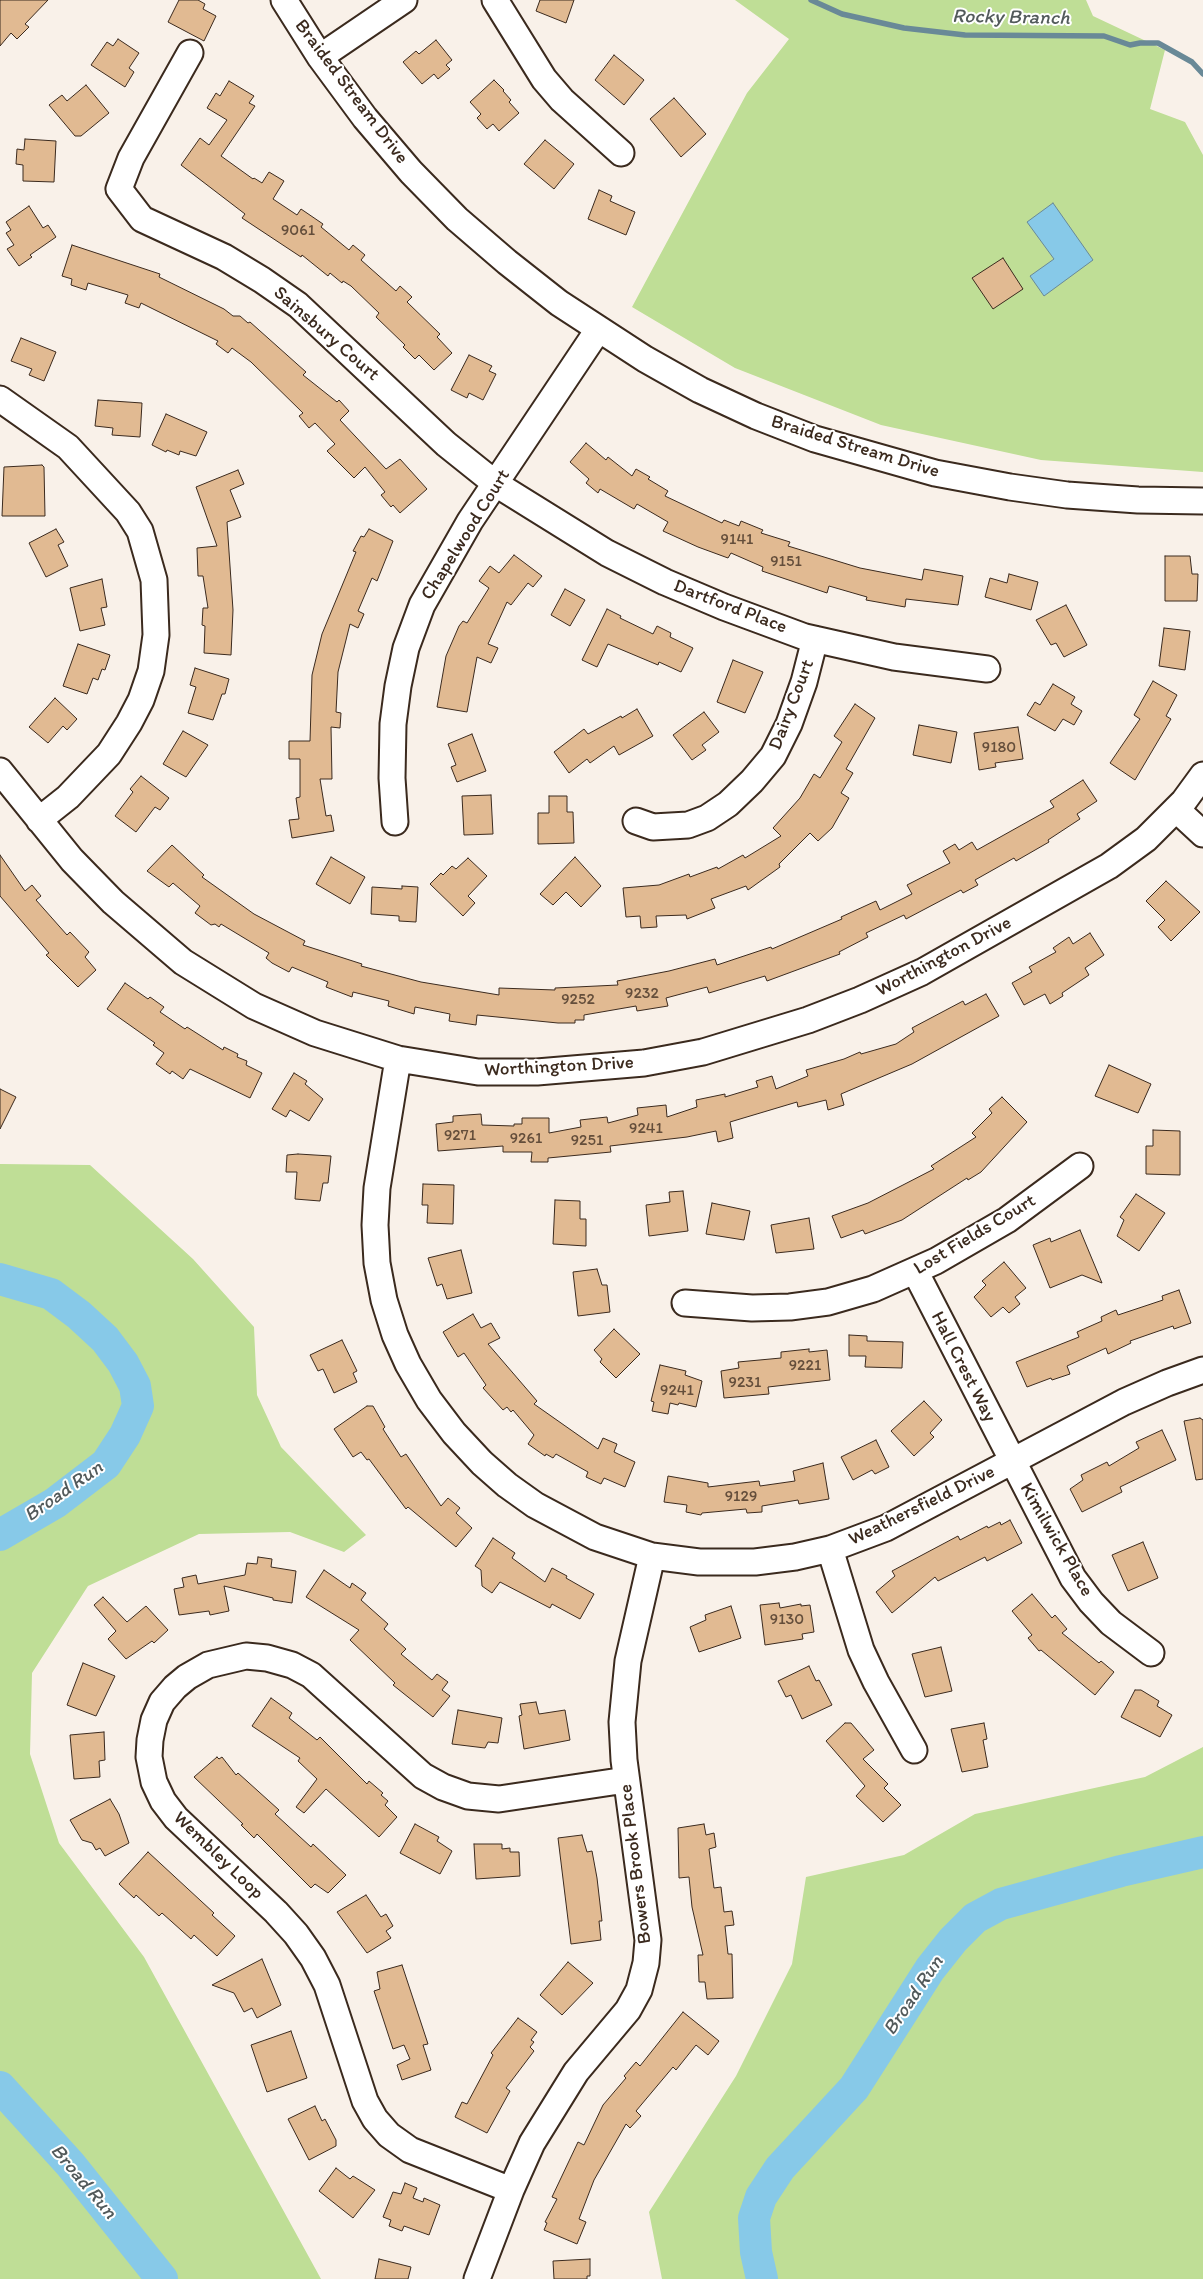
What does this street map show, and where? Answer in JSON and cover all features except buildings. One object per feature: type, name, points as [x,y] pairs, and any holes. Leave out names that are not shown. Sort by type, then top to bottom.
[{"type":"street","name":"Braided Stream Drive","points":[[284,0],[320,57],[365,118],[411,172],[457,219],[507,262],[598,330],[700,390],[756,416],[815,439],[935,473],[1010,487],[1067,494],[1138,500],[1203,501]]},
{"type":"street","points":[[320,57],[404,0]]},
{"type":"street","points":[[495,0],[544,79],[562,100],[621,153]]},
{"type":"street","name":"Sainsbury Court","points":[[190,53],[131,158],[119,189],[142,219],[224,258],[262,280],[298,305],[446,444],[496,484]]},
{"type":"street","name":"Chapelwood Court","points":[[395,822],[392,778],[393,724],[406,648],[422,605],[436,577],[598,330]]},
{"type":"street","points":[[0,399],[68,448],[128,512],[142,537],[154,580],[156,635],[151,671],[141,700],[129,724],[109,754],[68,797],[39,820]]},
{"type":"street","name":"Dartford Place","points":[[496,484],[607,553],[665,582],[724,607],[815,639],[894,657],[987,669]]},
{"type":"street","name":"Dairy Court","points":[[636,821],[653,827],[688,825],[707,818],[752,782],[773,756],[788,724],[804,682],[815,639]]},
{"type":"street","name":"Worthington Drive","points":[[0,771],[72,860],[113,902],[154,940],[214,983],[254,1006],[315,1033],[398,1059],[478,1072],[585,1070],[644,1063],[693,1054],[756,1037],[851,1004],[922,972],[1109,866],[1146,839],[1176,809],[1203,775]]},
{"type":"street","points":[[1176,809],[1203,834]]},
{"type":"street","name":"Weathersfield Drive","points":[[398,1059],[377,1188],[375,1225],[377,1263],[384,1300],[395,1335],[408,1364],[429,1400],[454,1433],[482,1463],[507,1485],[535,1505],[595,1537],[652,1556],[699,1562],[739,1563],[795,1557],[830,1549],[886,1528],[1124,1402],[1166,1383],[1203,1370]]},
{"type":"street","name":"Lost Fields Court","points":[[685,1303],[752,1308],[800,1306],[828,1302],[874,1289],[915,1271],[1007,1220],[1080,1166]]},
{"type":"street","name":"Hall Crest Way","points":[[915,1271],[1012,1462]]},
{"type":"street","name":"Kimilwick Place","points":[[1012,1462],[1073,1578],[1091,1602],[1111,1623],[1151,1652]]},
{"type":"street","points":[[830,1549],[861,1650],[876,1682],[914,1750]]},
{"type":"street","name":"Bowers Brook Place","points":[[477,2279],[511,2190],[532,2142],[550,2110],[576,2072],[628,2010],[639,1990],[644,1972],[648,1940],[626,1780],[622,1722],[628,1661],[652,1556]]},
{"type":"street","name":"Wembley Loop","points":[[511,2190],[410,2150],[389,2135],[375,2120],[365,2101],[326,1985],[313,1958],[296,1934],[276,1912],[176,1818],[163,1801],[154,1782],[150,1757],[150,1740],[154,1720],[162,1702],[174,1687],[208,1664],[246,1656],[267,1658],[292,1665],[311,1675],[423,1776],[443,1787],[460,1793],[500,1799],[626,1780]]},
{"type":"green space","points":[[735,0],[1086,0],[1093,16],[1165,50],[1150,109],[1185,122],[1203,155],[1203,472],[1041,460],[881,425],[735,368],[632,307],[747,93],[789,39]]},
{"type":"green space","points":[[0,1164],[90,1165],[193,1259],[254,1327],[257,1395],[281,1447],[366,1535],[344,1552],[290,1532],[199,1534],[88,1586],[32,1673],[30,1754],[59,1843],[144,1957],[321,2279],[0,2279]]},
{"type":"green space","points":[[1203,1747],[1203,2279],[662,2279],[649,2212],[736,2076],[792,1964],[806,1877],[904,1855],[975,1814],[1145,1777]]},
{"type":"water","points":[[1053,203],[1093,260],[1044,296],[1030,276],[1054,259],[1027,222]]},
{"type":"waterway","name":"Rocky Branch","points":[[811,0],[842,14],[904,28],[965,35],[1104,36],[1130,45],[1158,43],[1192,62],[1203,74]]},
{"type":"waterway","name":"Broad Run","points":[[0,1279],[51,1294],[79,1315],[105,1339],[123,1363],[135,1386],[138,1406],[125,1435],[106,1464],[55,1503],[0,1535]]},
{"type":"waterway","name":"Broad Run","points":[[762,2279],[756,2252],[754,2218],[761,2197],[780,2168],[854,2088],[930,1969],[953,1940],[975,1918],[1001,1904],[1121,1871],[1203,1852]]},
{"type":"waterway","name":"Broad Run","points":[[0,2087],[70,2164],[162,2279]]}]
